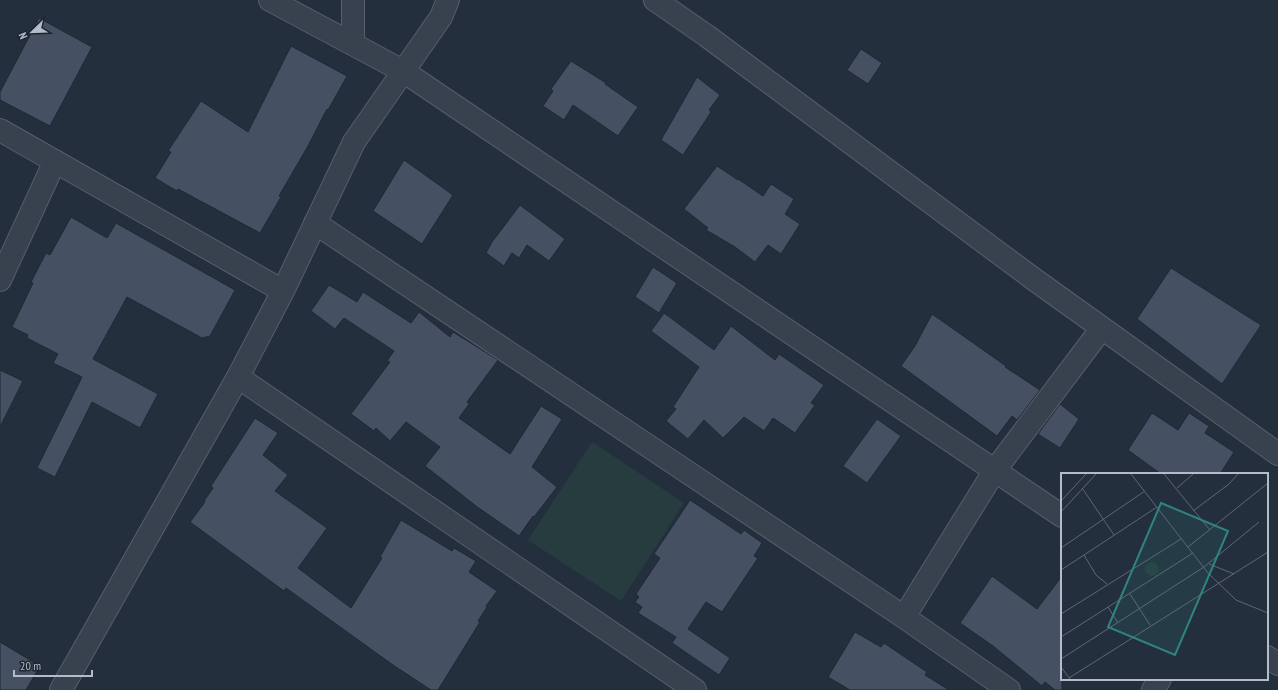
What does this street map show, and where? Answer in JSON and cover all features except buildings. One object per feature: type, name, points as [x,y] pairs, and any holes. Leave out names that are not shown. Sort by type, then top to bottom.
[{"type":"street","points":[[270,0],[404,71],[1061,515]]},
{"type":"street","points":[[352,0],[353,44]]},
{"type":"street","points":[[61,690],[238,377],[284,291],[354,142],[441,17],[448,0]]},
{"type":"street","points":[[655,0],[713,41],[1035,280],[1278,454]]},
{"type":"street","points":[[0,130],[284,291]]},
{"type":"street","points":[[0,280],[55,161]]},
{"type":"street","points":[[315,223],[904,617],[1009,690]]},
{"type":"street","points":[[904,617],[995,470],[1102,328]]},
{"type":"street","points":[[238,377],[695,690]]},
{"type":"street","points":[[1268,658],[1278,664]]},
{"type":"street","points":[[1153,690],[1159,680]]},
{"type":"green space","points":[[592,442],[684,503],[621,601],[528,540]]}]
